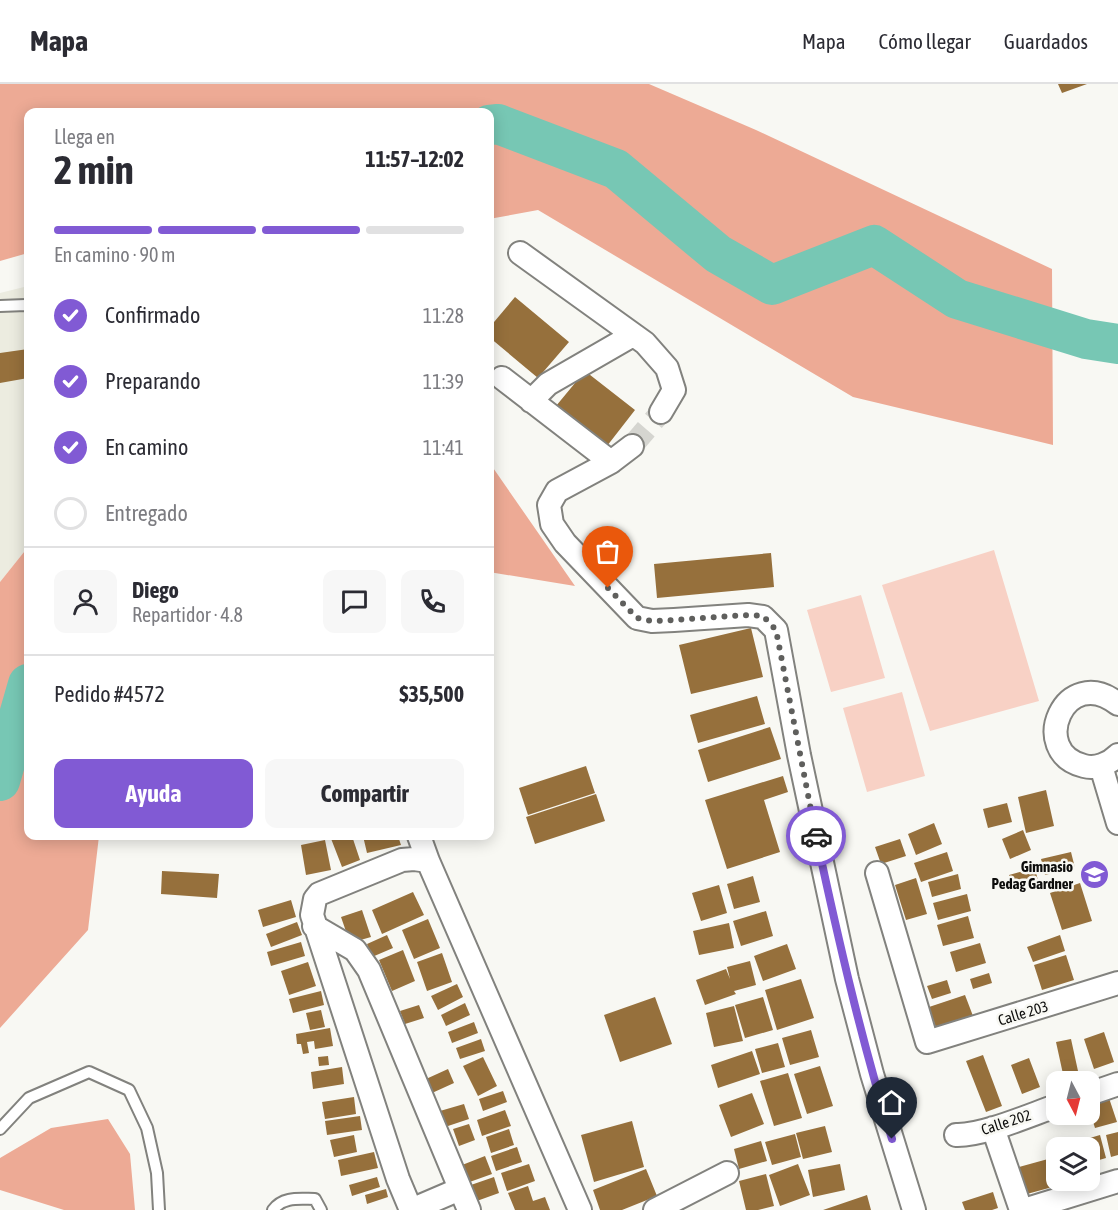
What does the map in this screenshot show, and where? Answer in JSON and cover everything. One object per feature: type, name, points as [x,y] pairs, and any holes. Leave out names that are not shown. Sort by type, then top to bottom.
[{"type":"street","points":[[520,253],[645,342],[667,368],[674,390],[662,412]]},
{"type":"street","points":[[531,401],[548,384],[633,335]]},
{"type":"street","points":[[502,378],[611,462]]},
{"type":"street","points":[[632,446],[611,462],[556,490],[549,505],[552,524],[564,543],[637,618],[652,621],[763,616],[776,630],[799,755],[847,979],[872,1074],[914,1210]]},
{"type":"street","points":[[1118,704],[1098,693],[1086,693],[1074,697],[1058,714],[1055,726],[1060,748],[1067,758],[1089,767],[1109,761],[1118,823]]},
{"type":"street","points":[[420,840],[580,1210]]},
{"type":"street","points":[[428,861],[402,860],[319,894],[315,899],[312,915],[398,1179],[411,1210],[460,1189]]},
{"type":"street","name":"Calle 203","points":[[877,873],[927,1042],[1118,983]]},
{"type":"street","points":[[314,926],[355,950],[369,970],[469,1210]]},
{"type":"street","points":[[1100,1090],[1118,1084]]},
{"type":"street","name":"Calle 202","points":[[956,1135],[993,1128],[1046,1109]]},
{"type":"street","points":[[993,1128],[1023,1210],[1118,1181]]},
{"type":"street","points":[[655,1210],[727,1173]]},
{"type":"lane","points":[[0,306],[24,305]]},
{"type":"lane","points":[[0,1129],[29,1098],[89,1072],[129,1090],[147,1128],[157,1173],[159,1210]]},
{"type":"lane","points":[[273,1210],[276,1206],[293,1198],[315,1199],[321,1210]]},
{"type":"shaded area","points":[[0,84],[649,84],[756,130],[1052,269],[1053,445],[853,397],[538,210],[494,218],[494,108],[24,108],[24,254],[0,261]]},
{"type":"shaded area","points":[[24,287],[24,552],[0,582],[0,293]]},
{"type":"shaded area","points":[[494,469],[575,586],[494,573]]},
{"type":"shaded area","points":[[994,550],[1039,701],[930,731],[882,585]]},
{"type":"shaded area","points":[[24,552],[24,840],[99,840],[88,930],[0,1028],[0,582]]},
{"type":"shaded area","points":[[861,595],[885,678],[831,692],[807,610]]},
{"type":"shaded area","points":[[902,692],[925,776],[867,792],[843,708]]},
{"type":"shaded area","points":[[108,1119],[130,1154],[135,1210],[64,1210],[0,1190],[0,1158],[51,1128]]},
{"type":"building","points":[[1058,84],[1087,84],[1062,93]]},
{"type":"building","points":[[515,297],[569,342],[538,378],[494,341],[494,322]]},
{"type":"building","points":[[24,350],[24,379],[0,383],[0,353]]},
{"type":"building","points":[[585,371],[635,410],[607,446],[556,406]]},
{"type":"building","points":[[771,553],[774,587],[657,598],[654,564]]},
{"type":"building","points":[[751,628],[763,677],[691,694],[679,645]]},
{"type":"building","points":[[757,696],[765,724],[698,743],[690,715]]},
{"type":"building","points":[[770,727],[781,759],[708,782],[698,750]]},
{"type":"building","points":[[586,766],[595,793],[528,815],[519,788]]},
{"type":"building","points":[[783,776],[788,792],[764,800],[780,852],[727,869],[705,800]]},
{"type":"building","points":[[1046,790],[1054,826],[1026,833],[1018,797]]},
{"type":"building","points":[[596,794],[605,821],[535,844],[526,817]]},
{"type":"building","points":[[1007,803],[1012,822],[988,828],[983,809]]},
{"type":"building","points":[[934,823],[942,844],[916,855],[908,834]]},
{"type":"building","points":[[1023,830],[1031,850],[1010,859],[1002,839]]},
{"type":"building","points":[[900,839],[906,856],[881,864],[875,847]]},
{"type":"building","points":[[325,840],[331,870],[306,875],[301,845]]},
{"type":"building","points":[[332,840],[353,840],[360,860],[342,867]]},
{"type":"building","points":[[364,840],[399,840],[401,845],[367,853]]},
{"type":"building","points":[[947,852],[953,871],[921,882],[914,863]]},
{"type":"building","points":[[1071,852],[1075,868],[1045,875],[1041,859]]},
{"type":"building","points":[[1035,868],[1039,885],[1013,891],[1009,875]]},
{"type":"building","points":[[162,871],[219,874],[217,898],[161,894]]},
{"type":"building","points":[[958,874],[961,889],[932,897],[928,882]]},
{"type":"building","points":[[753,876],[760,902],[734,909],[727,884]]},
{"type":"building","points":[[916,878],[927,914],[906,920],[895,885]]},
{"type":"building","points":[[1080,883],[1092,921],[1062,930],[1050,893]]},
{"type":"building","points":[[719,885],[727,913],[701,921],[692,893]]},
{"type":"building","points":[[413,892],[424,915],[382,934],[372,910]]},
{"type":"building","points":[[967,894],[971,911],[938,920],[933,903]]},
{"type":"building","points":[[291,900],[296,917],[263,927],[258,910]]},
{"type":"building","points":[[362,910],[371,937],[350,943],[341,917]]},
{"type":"building","points":[[766,911],[773,936],[741,946],[733,921]]},
{"type":"building","points":[[968,916],[974,938],[943,946],[937,925]]},
{"type":"building","points":[[428,919],[440,948],[414,959],[402,930]]},
{"type":"building","points":[[297,922],[302,935],[271,947],[266,934]]},
{"type":"building","points":[[729,923],[734,948],[699,955],[693,931]]},
{"type":"building","points":[[387,935],[393,948],[372,957],[367,944]]},
{"type":"building","points":[[1060,935],[1065,951],[1033,962],[1027,947]]},
{"type":"building","points":[[301,942],[305,956],[271,966],[267,952]]},
{"type":"building","points":[[980,943],[986,963],[956,972],[950,952]]},
{"type":"building","points":[[787,944],[796,969],[763,981],[754,956]]},
{"type":"building","points":[[403,950],[415,981],[392,991],[379,960]]},
{"type":"building","points":[[442,953],[452,982],[427,991],[417,962]]},
{"type":"building","points":[[1066,955],[1074,980],[1042,990],[1034,965]]},
{"type":"building","points":[[750,961],[756,985],[734,991],[736,994],[705,1005],[696,980],[726,969],[730,979],[727,967]]},
{"type":"building","points":[[308,962],[316,986],[289,995],[281,971]]},
{"type":"building","points":[[989,973],[992,983],[973,989],[970,979]]},
{"type":"building","points":[[801,979],[814,1018],[777,1030],[765,990]]},
{"type":"building","points":[[947,980],[951,993],[932,999],[927,986]]},
{"type":"building","points":[[457,984],[463,997],[438,1010],[431,996]]},
{"type":"building","points":[[321,991],[324,1005],[293,1013],[289,999]]},
{"type":"building","points":[[965,995],[973,1016],[936,1028],[929,1007]]},
{"type":"building","points":[[655,997],[672,1044],[620,1062],[604,1015]]},
{"type":"building","points":[[763,997],[773,1030],[745,1038],[735,1005]]},
{"type":"building","points":[[465,1003],[470,1015],[446,1026],[441,1015]]},
{"type":"building","points":[[419,1005],[424,1018],[405,1024],[400,1011]]},
{"type":"building","points":[[734,1006],[743,1041],[714,1047],[706,1013]]},
{"type":"building","points":[[321,1010],[325,1027],[310,1030],[306,1013]]},
{"type":"building","points":[[474,1022],[478,1033],[452,1043],[448,1032]]},
{"type":"building","points":[[330,1028],[333,1046],[315,1049],[314,1041],[307,1042],[309,1053],[303,1054],[301,1044],[297,1044],[296,1034]]},
{"type":"building","points":[[811,1030],[819,1057],[790,1065],[782,1038]]},
{"type":"building","points":[[1104,1032],[1114,1062],[1094,1069],[1084,1039]]},
{"type":"building","points":[[481,1039],[485,1051],[460,1059],[456,1048]]},
{"type":"building","points":[[1071,1039],[1078,1071],[1062,1071],[1056,1042]]},
{"type":"building","points":[[778,1043],[785,1067],[762,1073],[755,1049]]},
{"type":"building","points":[[752,1051],[760,1074],[718,1088],[711,1065]]},
{"type":"building","points":[[983,1055],[1002,1106],[986,1112],[966,1061]]},
{"type":"building","points":[[328,1056],[329,1065],[319,1066],[318,1057]]},
{"type":"building","points":[[483,1057],[497,1086],[478,1096],[463,1066]]},
{"type":"building","points":[[1029,1058],[1040,1087],[1022,1094],[1011,1065]]},
{"type":"building","points":[[820,1066],[833,1106],[807,1114],[794,1074]]},
{"type":"building","points":[[342,1067],[344,1084],[313,1089],[311,1072]]},
{"type":"building","points":[[448,1069],[454,1083],[432,1093],[426,1079]]},
{"type":"building","points":[[788,1073],[802,1118],[774,1126],[760,1081]]},
{"type":"building","points":[[503,1091],[507,1102],[483,1111],[479,1099]]},
{"type":"building","points":[[752,1093],[764,1124],[731,1137],[719,1105]]},
{"type":"building","points":[[1108,1095],[1117,1122],[1095,1128],[1094,1125],[1100,1125],[1100,1097]]},
{"type":"building","points":[[354,1097],[356,1114],[325,1119],[322,1102]]},
{"type":"building","points":[[464,1104],[469,1119],[445,1127],[440,1111]]},
{"type":"building","points":[[505,1110],[511,1126],[482,1136],[477,1120]]},
{"type":"building","points":[[360,1116],[362,1130],[327,1135],[325,1121]]},
{"type":"building","points":[[632,1121],[644,1167],[594,1182],[581,1135]]},
{"type":"building","points":[[469,1124],[475,1140],[459,1146],[453,1129]]},
{"type":"building","points":[[825,1126],[832,1152],[803,1159],[796,1133]]},
{"type":"building","points":[[509,1129],[514,1145],[491,1153],[486,1137]]},
{"type":"building","points":[[1118,1132],[1118,1155],[1111,1157],[1106,1135]]},
{"type":"building","points":[[795,1134],[801,1157],[772,1165],[765,1142]]},
{"type":"building","points":[[354,1135],[357,1152],[334,1157],[330,1140]]},
{"type":"building","points":[[1100,1135],[1106,1158],[1100,1160],[1100,1137],[1093,1137]]},
{"type":"building","points":[[761,1141],[767,1161],[739,1169],[734,1149]]},
{"type":"building","points":[[517,1147],[522,1162],[496,1171],[491,1156]]},
{"type":"building","points":[[374,1152],[378,1168],[341,1176],[338,1160]]},
{"type":"building","points":[[485,1156],[492,1174],[464,1184],[457,1167]]},
{"type":"building","points":[[1046,1160],[1046,1189],[1027,1194],[1019,1167]]},
{"type":"building","points":[[529,1164],[535,1181],[507,1191],[501,1173]]},
{"type":"building","points":[[798,1164],[810,1195],[780,1206],[769,1175]]},
{"type":"building","points":[[840,1164],[845,1190],[813,1197],[808,1170]]},
{"type":"building","points":[[646,1169],[657,1196],[622,1210],[600,1210],[593,1190]]},
{"type":"building","points":[[766,1174],[774,1206],[746,1210],[739,1181]]},
{"type":"building","points":[[377,1177],[380,1187],[352,1196],[349,1185]]},
{"type":"building","points":[[494,1177],[499,1193],[474,1202],[468,1186]]},
{"type":"building","points":[[528,1186],[533,1201],[545,1197],[550,1210],[515,1210],[508,1193]]},
{"type":"building","points":[[386,1189],[388,1197],[367,1204],[365,1195]]},
{"type":"building","points":[[993,1192],[998,1208],[965,1210],[962,1202]]},
{"type":"building","points":[[867,1195],[871,1210],[823,1210]]},
{"type":"waterway","points":[[494,124],[616,169],[718,254],[772,285],[874,245],[957,299],[1086,339],[1118,344]]},
{"type":"waterway","points":[[0,781],[24,698]]},
{"type":"tunnel","points":[[632,446],[661,412]]},
{"type":"way so far","points":[[608,588],[637,618],[652,621],[763,616],[776,630],[816,836]]},
{"type":"place","name":"Gimnasio Pedag Gardner","points":[[1094,875]]},
{"type":"route","points":[[816,836],[847,979],[892,1139]]}]
